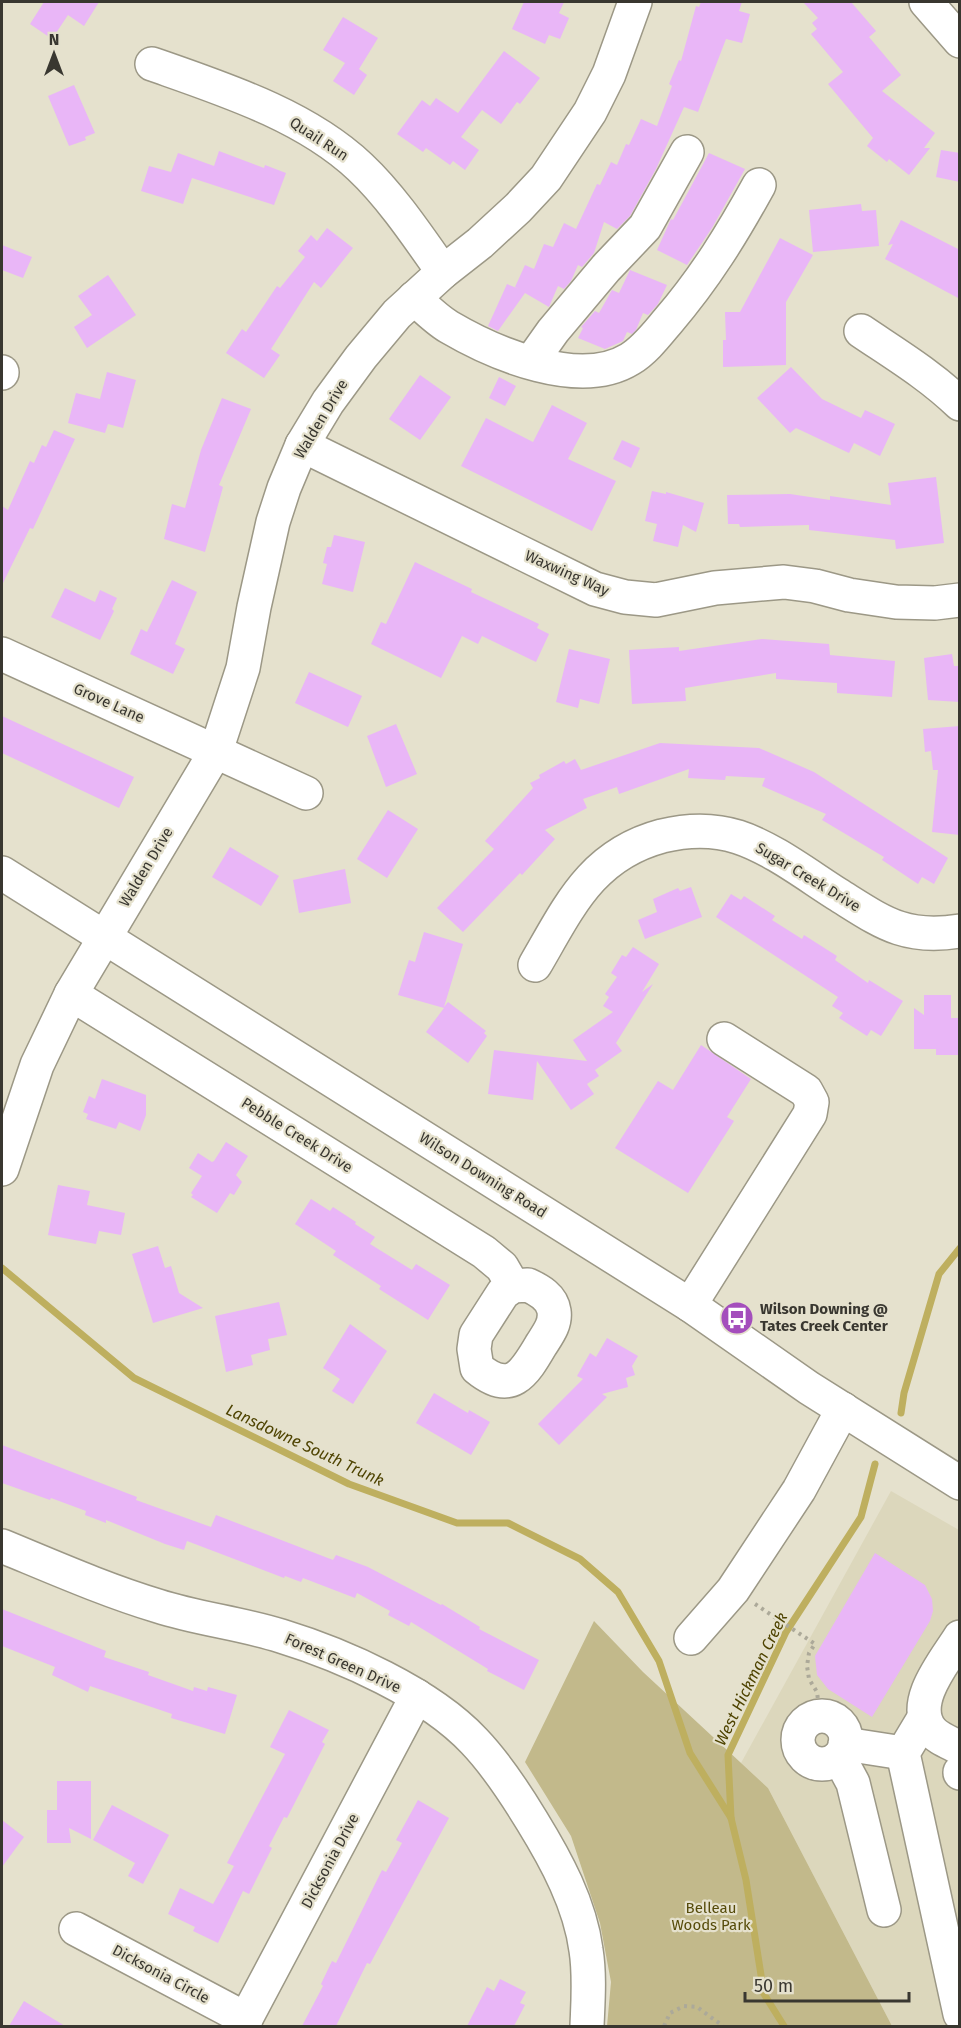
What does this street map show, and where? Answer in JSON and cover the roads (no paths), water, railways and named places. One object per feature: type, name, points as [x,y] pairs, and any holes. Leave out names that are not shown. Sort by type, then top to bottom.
[{"type":"street","name":"Walden Drive","points":[[2,1169],[37,1065],[71,994],[216,751],[243,668],[273,522],[302,445],[328,402],[397,314],[443,272],[480,243],[546,178],[590,112],[609,74],[635,2]]},
{"type":"street","points":[[926,2],[960,41]]},
{"type":"street","name":"Quail Run","points":[[152,64],[271,110],[336,147],[361,168],[390,201],[443,272]]},
{"type":"street","points":[[531,362],[553,331],[598,277],[645,227],[687,152]]},
{"type":"street","points":[[414,298],[448,327],[516,359],[576,371],[606,370],[630,359],[653,339],[697,288],[759,185]]},
{"type":"street","points":[[861,331],[942,387],[960,404]]},
{"type":"street","name":"Waxwing Way","points":[[302,445],[595,589],[625,597],[656,600],[715,588],[784,582],[896,602],[935,603],[960,600]]},
{"type":"street","name":"Grove Lane","points":[[2,654],[306,793]]},
{"type":"street","name":"Sugar Creek Drive","points":[[535,965],[587,882],[613,857],[641,842],[675,833],[709,830],[739,837],[766,850],[873,916],[904,931],[936,935],[960,931]]},
{"type":"street","name":"Wilson Downing Road","points":[[2,873],[690,1305],[808,1388],[960,1483]]},
{"type":"street","name":"Pebble Creek Drive","points":[[71,994],[484,1252],[502,1268],[513,1286]]},
{"type":"street","points":[[690,1305],[810,1114],[812,1102],[806,1091],[724,1039]]},
{"type":"street","points":[[691,1638],[733,1590],[799,1490],[843,1409]]},
{"type":"street","name":"Forest Green Drive","points":[[2,1546],[156,1606],[208,1620],[253,1628],[315,1648],[364,1669],[417,1696],[455,1723],[492,1761],[523,1806],[561,1872],[578,1913],[586,1950],[589,1988],[587,2026]]},
{"type":"street","points":[[960,1637],[927,1694],[924,1718],[903,1753],[960,2014]]},
{"type":"street","name":"Dicksonia Drive","points":[[244,2023],[417,1696]]},
{"type":"street","points":[[842,1750],[832,1761],[817,1763],[810,1761],[800,1750],[798,1734],[806,1722],[820,1716],[834,1719],[840,1724],[846,1737],[842,1750],[853,1783],[884,1910]]},
{"type":"street","points":[[924,1718],[932,1732],[960,1748]]},
{"type":"street","points":[[842,1750],[903,1753]]},
{"type":"street","name":"Dicksonia Circle","points":[[76,1929],[244,2023]]},
{"type":"waterway","name":"West Hickman Creek","points":[[901,1413],[904,1393],[939,1274],[960,1248]]},
{"type":"waterway","name":"Lansdowne South Trunk","points":[[2,1268],[134,1378],[349,1484],[457,1523],[508,1523],[580,1559],[618,1592],[659,1661],[690,1753],[731,1818]]},
{"type":"waterway","name":"West Hickman Creek","points":[[784,2026],[764,1994],[746,1880],[731,1818],[728,1755],[786,1632],[861,1517],[875,1464]]},
{"type":"place","name":"Wilson Downing @ Tates Creek Center","points":[[737,1318]]},
{"type":"park label","name":"Belleau Woods Park","points":[[711,1916]]}]
